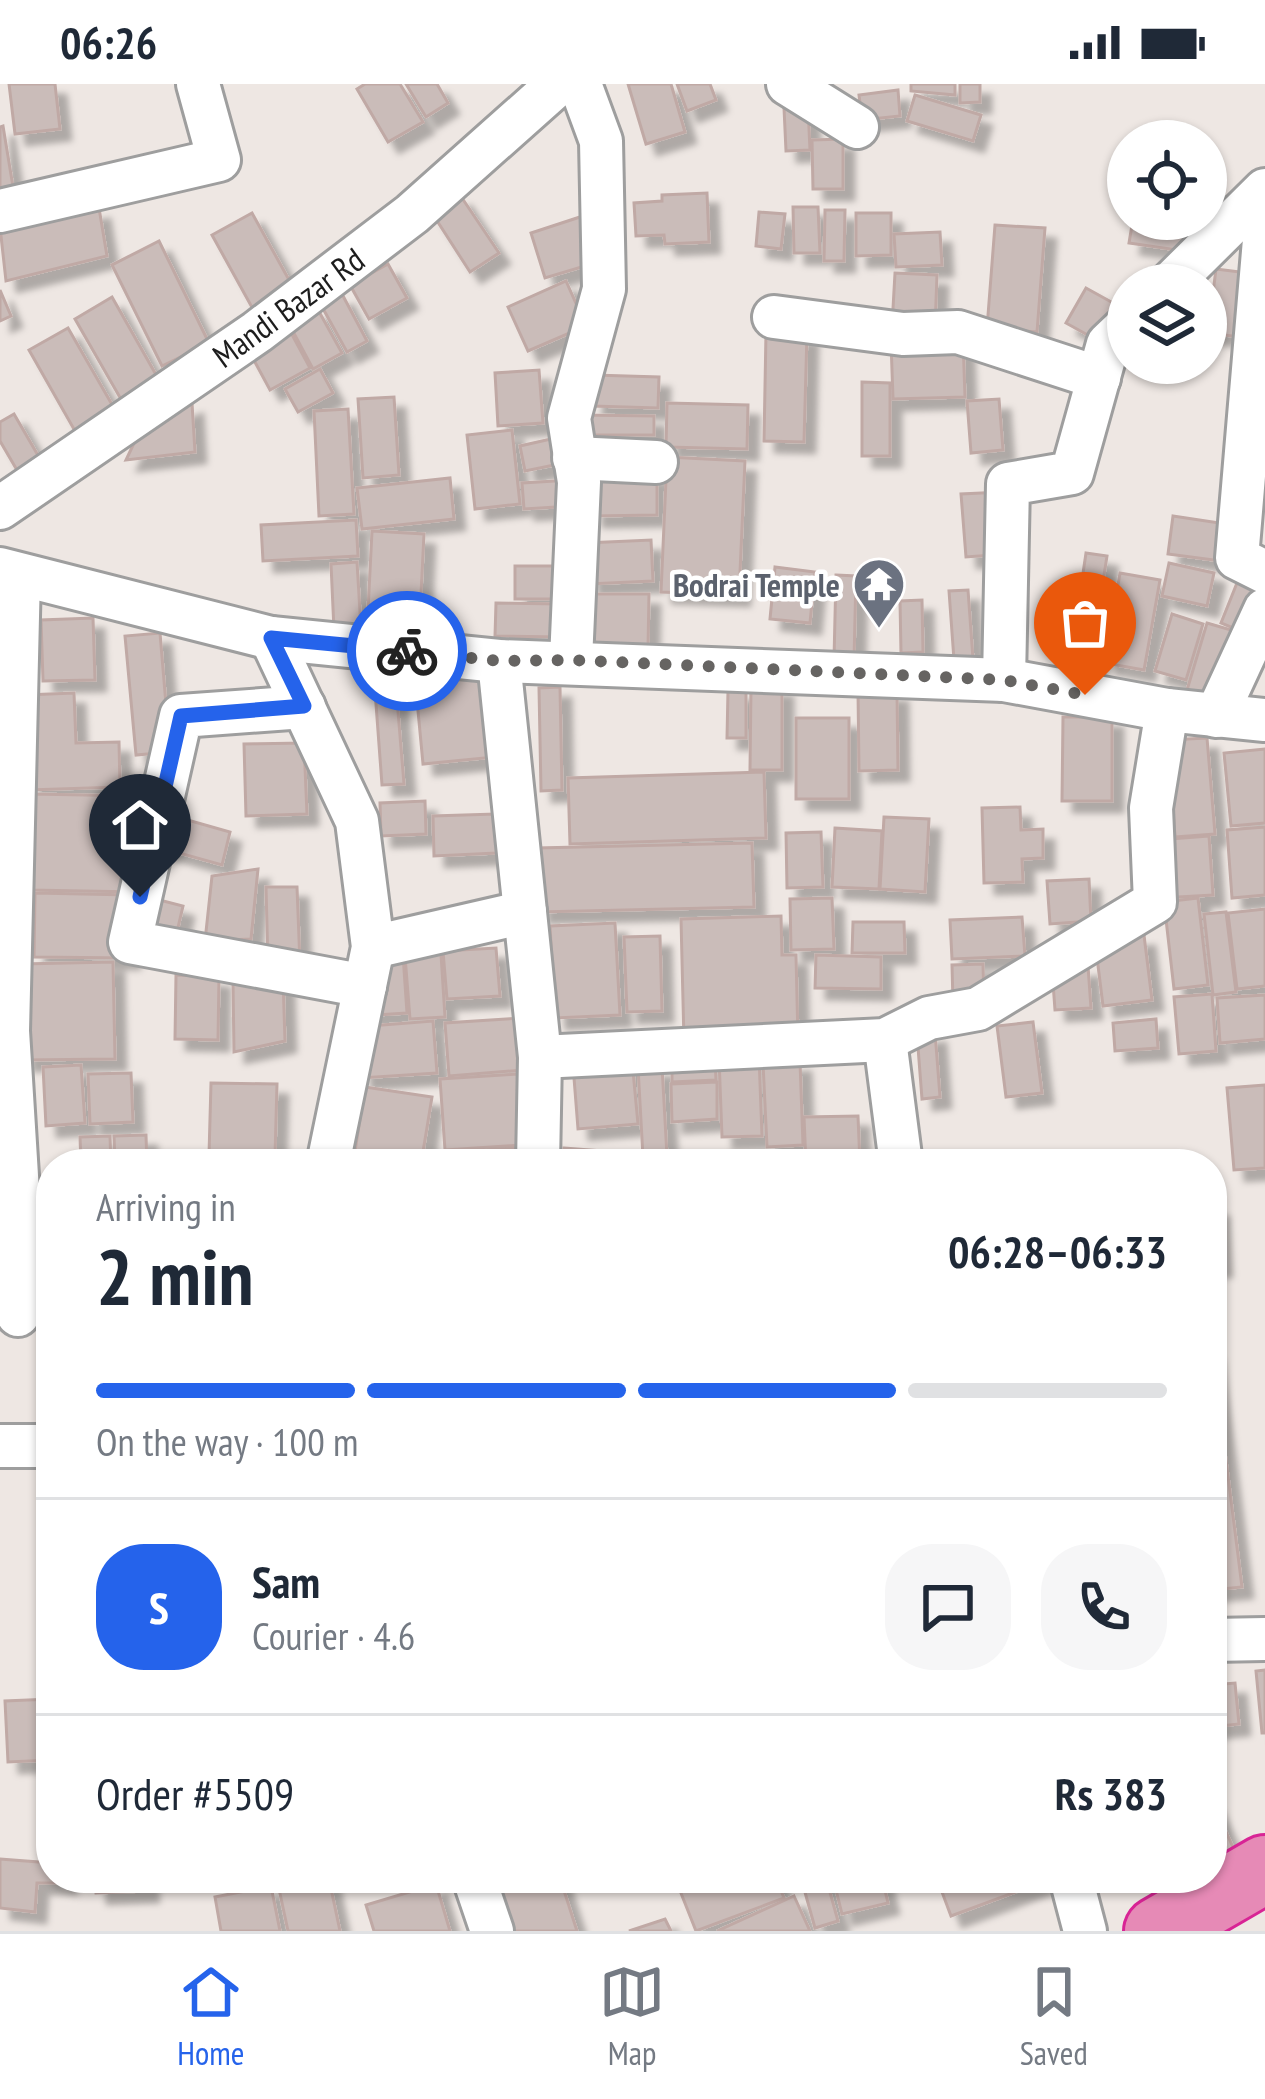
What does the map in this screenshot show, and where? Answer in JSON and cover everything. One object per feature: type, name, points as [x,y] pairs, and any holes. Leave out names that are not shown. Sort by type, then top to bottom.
[{"type":"highway","points":[[1193,1922],[1265,1869]]},
{"type":"street","points":[[0,211],[219,160],[198,84]]},
{"type":"street","name":"Mandi Bazar Rd","points":[[0,508],[274,319],[412,214],[558,84]]},
{"type":"street","points":[[571,660],[580,482],[569,418],[604,289],[602,141],[580,84]]},
{"type":"street","points":[[788,84],[856,127]]},
{"type":"street","points":[[1190,264],[1265,190]]},
{"type":"street","points":[[1265,232],[1237,558],[1265,572]]},
{"type":"street","points":[[774,317],[903,334],[958,332],[1099,378]]},
{"type":"street","points":[[1004,680],[1008,484],[1072,473],[1107,348]]},
{"type":"street","points":[[574,458],[656,461]]},
{"type":"street","points":[[18,1315],[34,1198],[8,1031],[10,572],[271,638],[499,661],[571,660],[1004,680],[1167,710],[1265,720]]},
{"type":"street","points":[[1216,716],[1265,610]]},
{"type":"street","points":[[271,638],[357,820],[369,966],[331,1149]]},
{"type":"street","points":[[499,661],[540,1057],[538,1149]]},
{"type":"street","points":[[304,706],[181,716],[130,942],[369,966],[525,913]]},
{"type":"street","points":[[540,1057],[885,1040],[928,1018],[978,1009],[1155,902],[1150,808],[1167,710]]},
{"type":"street","points":[[885,1040],[899,1149]]},
{"type":"street","points":[[0,1446],[36,1446]]},
{"type":"street","points":[[1227,1640],[1265,1639]]},
{"type":"street","points":[[479,1893],[491,1931]]},
{"type":"street","points":[[1075,1893],[1085,1931]]},
{"type":"building","points":[[9,84],[55,84],[60,129],[15,134]]},
{"type":"building","points":[[365,84],[400,84],[423,122],[388,142],[357,89]]},
{"type":"building","points":[[406,84],[437,84],[448,103],[426,117]]},
{"type":"building","points":[[628,84],[671,84],[685,132],[646,144]]},
{"type":"building","points":[[677,84],[710,84],[716,100],[687,111]]},
{"type":"building","points":[[911,84],[955,84],[955,95],[911,91]]},
{"type":"building","points":[[960,84],[980,84],[980,102],[960,103]]},
{"type":"building","points":[[898,90],[900,116],[862,120],[859,95]]},
{"type":"building","points":[[915,95],[981,115],[973,141],[907,121]]},
{"type":"building","points":[[808,107],[810,150],[786,151],[784,108]]},
{"type":"building","points":[[0,127],[16,205],[0,207]]},
{"type":"building","points":[[843,139],[843,189],[813,189],[812,140]]},
{"type":"building","points":[[707,193],[709,242],[665,244],[664,235],[636,236],[634,203],[662,201],[662,195]]},
{"type":"building","points":[[460,195],[499,253],[470,272],[432,213]]},
{"type":"building","points":[[793,207],[818,207],[820,253],[794,253]]},
{"type":"building","points":[[99,208],[107,256],[6,281],[0,227]]},
{"type":"building","points":[[825,210],[845,210],[844,261],[824,261]]},
{"type":"building","points":[[759,212],[785,214],[781,249],[756,246]]},
{"type":"building","points":[[252,213],[294,289],[254,311],[212,235]]},
{"type":"building","points":[[856,213],[891,213],[891,255],[856,256]]},
{"type":"building","points":[[580,217],[595,263],[545,278],[531,233]]},
{"type":"building","points":[[995,225],[1045,228],[1037,332],[987,328]]},
{"type":"building","points":[[940,232],[942,265],[896,267],[894,234]]},
{"type":"building","points":[[1130,240],[1198,240],[1190,252]]},
{"type":"building","points":[[159,241],[209,343],[162,366],[112,265]]},
{"type":"building","points":[[388,264],[407,298],[369,319],[350,285]]},
{"type":"building","points":[[1227,270],[1248,273],[1240,337],[1227,335]]},
{"type":"building","points":[[895,273],[937,275],[935,328],[892,326]]},
{"type":"building","points":[[566,281],[586,326],[528,351],[508,307]]},
{"type":"building","points":[[1086,288],[1107,300],[1104,344],[1066,323]]},
{"type":"building","points":[[0,290],[11,316],[0,321]]},
{"type":"building","points":[[342,294],[367,341],[347,352],[321,305]]},
{"type":"building","points":[[112,297],[159,380],[122,401],[75,319]]},
{"type":"building","points":[[317,308],[342,353],[313,369],[289,324]]},
{"type":"building","points":[[68,328],[114,408],[75,431],[29,350]]},
{"type":"building","points":[[289,329],[310,368],[270,390],[249,351]]},
{"type":"building","points":[[766,332],[807,333],[804,442],[764,441]]},
{"type":"building","points":[[963,340],[965,397],[893,399],[891,342]]},
{"type":"building","points":[[320,369],[333,393],[298,412],[285,389]]},
{"type":"building","points":[[539,370],[543,423],[498,426],[495,373]]},
{"type":"building","points":[[593,375],[659,377],[658,408],[592,406]]},
{"type":"building","points":[[862,382],[890,383],[890,456],[862,456]]},
{"type":"building","points":[[394,397],[399,475],[363,478],[358,399]]},
{"type":"building","points":[[999,399],[1003,450],[971,453],[967,401]]},
{"type":"building","points":[[192,403],[195,452],[126,460],[144,422]]},
{"type":"building","points":[[667,403],[748,405],[747,449],[666,447]]},
{"type":"building","points":[[348,409],[354,514],[319,516],[314,411]]},
{"type":"building","points":[[14,414],[43,464],[21,477],[0,441],[0,422]]},
{"type":"building","points":[[579,415],[654,416],[654,435],[580,435]]},
{"type":"building","points":[[512,430],[520,504],[475,509],[467,435]]},
{"type":"building","points":[[564,436],[569,462],[525,471],[520,446]]},
{"type":"building","points":[[667,457],[745,461],[739,595],[661,592]]},
{"type":"building","points":[[657,472],[657,515],[592,516],[591,474]]},
{"type":"building","points":[[450,478],[454,519],[362,529],[357,488]]},
{"type":"building","points":[[571,480],[573,506],[524,509],[522,483]]},
{"type":"building","points":[[1002,492],[1006,554],[966,557],[961,494]]},
{"type":"building","points":[[1173,516],[1226,524],[1221,561],[1168,554]]},
{"type":"building","points":[[356,520],[358,556],[263,561],[261,525]]},
{"type":"building","points":[[372,531],[424,534],[419,634],[367,631]]},
{"type":"building","points":[[651,540],[653,581],[588,584],[586,543]]},
{"type":"building","points":[[1086,553],[1107,556],[1089,672],[1069,668]]},
{"type":"building","points":[[357,562],[361,629],[334,630],[331,564]]},
{"type":"building","points":[[1169,563],[1214,573],[1207,606],[1162,596]]},
{"type":"building","points":[[515,566],[562,566],[562,599],[515,599]]},
{"type":"building","points":[[775,567],[815,572],[810,623],[770,619]]},
{"type":"building","points":[[1120,573],[1160,580],[1144,670],[1105,663]]},
{"type":"building","points":[[836,575],[856,576],[854,660],[834,659]]},
{"type":"building","points":[[1239,578],[1264,588],[1245,633],[1221,623]]},
{"type":"building","points":[[968,590],[973,659],[954,660],[949,591]]},
{"type":"building","points":[[590,594],[649,594],[648,648],[591,648]]},
{"type":"building","points":[[922,600],[923,652],[901,653],[900,601]]},
{"type":"building","points":[[496,603],[561,604],[560,637],[495,636]]},
{"type":"building","points":[[1172,614],[1203,624],[1186,680],[1155,671]]},
{"type":"building","points":[[93,618],[95,680],[43,681],[41,620]]},
{"type":"building","points":[[1207,623],[1238,632],[1217,700],[1187,690]]},
{"type":"building","points":[[160,633],[170,752],[136,755],[125,636]]},
{"type":"building","points":[[486,671],[495,757],[423,764],[415,679]]},
{"type":"building","points":[[395,675],[404,784],[382,785],[374,677]]},
{"type":"building","points":[[751,686],[782,686],[782,770],[750,770]]},
{"type":"building","points":[[560,687],[562,790],[541,791],[539,688]]},
{"type":"building","points":[[746,690],[746,738],[727,738],[728,691]]},
{"type":"building","points":[[858,691],[897,691],[898,770],[859,771]]},
{"type":"building","points":[[74,693],[76,743],[119,742],[120,787],[28,790],[25,695]]},
{"type":"building","points":[[1063,717],[1112,717],[1112,801],[1062,801]]},
{"type":"building","points":[[796,718],[849,718],[849,799],[796,799]]},
{"type":"building","points":[[1207,738],[1215,834],[1175,837],[1168,740]]},
{"type":"building","points":[[304,743],[307,814],[246,816],[244,744]]},
{"type":"building","points":[[1265,749],[1265,823],[1231,826],[1224,753]]},
{"type":"building","points":[[764,772],[766,838],[570,844],[568,778]]},
{"type":"building","points":[[31,794],[140,796],[138,892],[29,890]]},
{"type":"building","points":[[425,801],[426,834],[381,836],[380,803]]},
{"type":"building","points":[[1020,807],[1021,830],[1043,829],[1043,858],[1022,859],[1023,882],[984,883],[982,808]]},
{"type":"building","points":[[163,813],[230,832],[222,865],[154,846]]},
{"type":"building","points":[[495,814],[497,853],[434,856],[433,816]]},
{"type":"building","points":[[884,817],[929,819],[925,892],[880,889]]},
{"type":"building","points":[[1265,827],[1265,895],[1232,898],[1227,830]]},
{"type":"building","points":[[835,828],[882,831],[879,889],[832,887]]},
{"type":"building","points":[[821,832],[823,887],[787,888],[786,833]]},
{"type":"building","points":[[1209,836],[1213,895],[1161,898],[1157,840]]},
{"type":"building","points":[[752,843],[754,907],[538,912],[537,848]]},
{"type":"building","points":[[258,869],[251,939],[205,941],[212,876]]},
{"type":"building","points":[[1089,879],[1091,921],[1050,924],[1047,881]]},
{"type":"building","points":[[266,887],[297,887],[300,964],[268,966]]},
{"type":"building","points":[[35,893],[131,895],[129,958],[34,957]]},
{"type":"building","points":[[144,896],[183,906],[173,949],[134,939]]},
{"type":"building","points":[[832,898],[834,949],[791,950],[790,899]]},
{"type":"building","points":[[1198,898],[1208,985],[1174,989],[1164,902]]},
{"type":"building","points":[[1265,909],[1265,986],[1237,989],[1228,913]]},
{"type":"building","points":[[1226,912],[1236,992],[1213,995],[1204,914]]},
{"type":"building","points":[[781,916],[782,955],[796,955],[798,1039],[684,1042],[681,919]]},
{"type":"building","points":[[1022,917],[1025,956],[952,959],[950,920]]},
{"type":"building","points":[[853,922],[904,922],[905,953],[852,953]]},
{"type":"building","points":[[615,923],[620,1015],[555,1018],[550,926]]},
{"type":"building","points":[[1144,935],[1152,1000],[1103,1006],[1095,941]]},
{"type":"building","points":[[660,936],[662,1011],[627,1012],[624,937]]},
{"type":"building","points":[[496,948],[500,996],[447,999],[443,951]]},
{"type":"building","points":[[441,954],[445,1017],[410,1019],[405,956]]},
{"type":"building","points":[[403,955],[407,1013],[360,1016],[376,957]]},
{"type":"building","points":[[816,955],[881,957],[881,989],[815,988]]},
{"type":"building","points":[[113,962],[115,1059],[22,1060],[21,964]]},
{"type":"building","points":[[983,964],[984,1002],[953,1003],[952,965]]},
{"type":"building","points":[[1088,966],[1091,1008],[1055,1010],[1052,969]]},
{"type":"building","points":[[176,975],[219,977],[218,1040],[175,1039]]},
{"type":"building","points":[[283,979],[285,1041],[234,1052],[233,984]]},
{"type":"building","points":[[1212,994],[1216,1051],[1179,1054],[1174,997]]},
{"type":"building","points":[[1265,995],[1265,1039],[1220,1043],[1217,998]]},
{"type":"building","points":[[520,1018],[524,1070],[449,1076],[445,1023]]},
{"type":"building","points":[[1156,1019],[1158,1048],[1115,1051],[1113,1023]]},
{"type":"building","points":[[433,1021],[437,1073],[361,1078],[357,1027]]},
{"type":"building","points":[[1033,1022],[1042,1093],[1006,1097],[997,1026]]},
{"type":"building","points":[[935,1032],[940,1097],[922,1099],[917,1034]]},
{"type":"building","points":[[759,1056],[762,1136],[722,1137],[719,1058]]},
{"type":"building","points":[[715,1059],[716,1080],[672,1082],[672,1061]]},
{"type":"building","points":[[632,1060],[638,1124],[578,1129],[573,1065]]},
{"type":"building","points":[[800,1061],[803,1145],[767,1147],[763,1063]]},
{"type":"building","points":[[81,1065],[85,1123],[46,1126],[43,1067]]},
{"type":"building","points":[[662,1066],[667,1149],[643,1149],[638,1067]]},
{"type":"building","points":[[131,1073],[133,1122],[90,1124],[88,1074]]},
{"type":"building","points":[[518,1074],[523,1145],[445,1149],[440,1079]]},
{"type":"building","points":[[717,1082],[717,1119],[672,1122],[671,1084]]},
{"type":"building","points":[[211,1083],[277,1084],[275,1149],[209,1149]]},
{"type":"building","points":[[1265,1085],[1265,1168],[1234,1170],[1227,1088]]},
{"type":"building","points":[[365,1087],[432,1097],[423,1149],[355,1149]]},
{"type":"building","points":[[858,1116],[859,1149],[805,1149],[804,1117]]},
{"type":"building","points":[[146,1135],[146,1149],[114,1149],[114,1136]]},
{"type":"building","points":[[110,1136],[110,1149],[80,1149],[80,1137]]},
{"type":"building","points":[[1227,1468],[1242,1587],[1227,1588]]},
{"type":"building","points":[[1265,1670],[1265,1733],[1262,1733],[1256,1671]]},
{"type":"building","points":[[1235,1683],[1239,1724],[1227,1725],[1227,1684]]},
{"type":"building","points":[[36,1700],[36,1761],[8,1762],[5,1701]]},
{"type":"building","points":[[1227,1834],[1241,1865],[1227,1865]]},
{"type":"building","points":[[0,1859],[36,1862],[35,1912],[0,1908]]},
{"type":"building","points":[[272,1893],[280,1931],[221,1931],[215,1897]]},
{"type":"building","points":[[280,1893],[332,1893],[340,1931],[288,1931]]},
{"type":"building","points":[[406,1893],[439,1893],[450,1931],[374,1931],[366,1905]]},
{"type":"building","points":[[495,1893],[565,1893],[577,1931],[507,1931]]},
{"type":"building","points":[[681,1893],[782,1893],[784,1898],[696,1931]]},
{"type":"building","points":[[805,1893],[830,1893],[838,1921],[815,1928]]},
{"type":"building","points":[[837,1893],[886,1893],[888,1903],[842,1914]]},
{"type":"building","points":[[942,1893],[1013,1893],[951,1916]]},
{"type":"building","points":[[1160,1893],[1185,1893],[1166,1906]]},
{"type":"building","points":[[794,1896],[810,1931],[717,1931]]},
{"type":"building","points":[[665,1919],[671,1931],[629,1931]]},
{"type":"way so far","points":[[407,651],[499,661],[571,660],[1004,680],[1085,695]]},
{"type":"place","name":"Bodrai Temple","points":[[879,630]]},
{"type":"route","points":[[140,897],[181,716],[304,706],[271,638],[407,651]]}]
